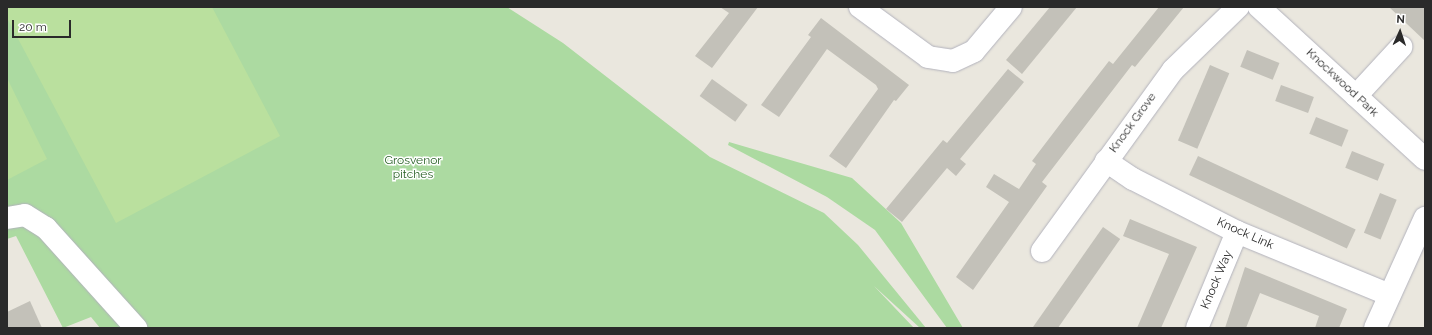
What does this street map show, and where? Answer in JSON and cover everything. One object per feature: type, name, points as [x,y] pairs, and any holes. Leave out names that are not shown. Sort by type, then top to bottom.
[{"type":"street","points":[[860,7],[928,57],[953,61],[974,51],[1011,7]]},
{"type":"street","name":"Knock Grove","points":[[1042,251],[1173,70],[1238,7]]},
{"type":"street","name":"Knockwood Park","points":[[1259,7],[1425,159]]},
{"type":"street","points":[[1356,96],[1401,47]]},
{"type":"street","name":"Knock Link","points":[[1106,161],[1132,179],[1237,232],[1390,295]]},
{"type":"street","points":[[7,218],[25,215],[46,228],[136,328]]},
{"type":"street","points":[[1375,328],[1425,218]]},
{"type":"street","name":"Knock Way","points":[[1197,328],[1237,232]]},
{"type":"green space","name":"Grosvenor pitches","points":[[7,7],[507,7],[563,43],[710,157],[824,213],[858,245],[926,328],[920,328],[874,286],[914,328],[100,328],[91,317],[63,328],[16,236],[7,239]]},
{"type":"green space","points":[[7,7],[212,7],[280,136],[116,223],[7,18]]},
{"type":"green space","points":[[7,78],[47,159],[7,180]]},
{"type":"green space","points":[[729,142],[852,178],[901,223],[963,328],[947,328],[875,230],[827,197],[728,145]]},
{"type":"building","points":[[720,7],[758,7],[712,68],[695,56],[729,13]]},
{"type":"building","points":[[1050,7],[1077,7],[1022,74],[1006,60]]},
{"type":"building","points":[[1159,7],[1184,7],[1135,67],[1132,65],[1042,182],[1047,186],[973,290],[956,277],[1009,202],[986,187],[994,174],[1019,189],[1036,164],[1032,161],[1064,119],[1109,61],[1113,64]]},
{"type":"building","points":[[1389,7],[1425,7],[1425,41]]},
{"type":"building","points":[[821,18],[909,85],[896,101],[894,100],[846,168],[829,156],[878,89],[876,85],[827,49],[779,117],[761,105],[811,37],[808,35]]},
{"type":"building","points":[[1247,50],[1279,63],[1273,80],[1240,67]]},
{"type":"building","points":[[1210,65],[1229,73],[1197,149],[1178,140]]},
{"type":"building","points":[[1008,69],[1024,82],[960,159],[966,164],[956,176],[947,168],[902,222],[886,209],[943,140],[947,143]]},
{"type":"building","points":[[712,79],[748,105],[735,122],[700,96]]},
{"type":"building","points":[[1281,85],[1314,97],[1308,113],[1275,101]]},
{"type":"building","points":[[1316,117],[1348,130],[1342,147],[1309,134]]},
{"type":"building","points":[[1352,151],[1384,164],[1378,181],[1345,168]]},
{"type":"building","points":[[1198,156],[1356,230],[1347,249],[1189,175]]},
{"type":"building","points":[[1380,193],[1397,200],[1381,240],[1364,233]]},
{"type":"building","points":[[1130,219],[1197,247],[1161,328],[1137,328],[1169,254],[1123,236]]},
{"type":"building","points":[[1103,227],[1120,239],[1058,328],[1032,328]]},
{"type":"building","points":[[1245,267],[1347,309],[1339,328],[1315,328],[1319,316],[1260,293],[1246,328],[1225,328]]},
{"type":"building","points":[[30,301],[42,328],[7,328],[7,312]]}]
